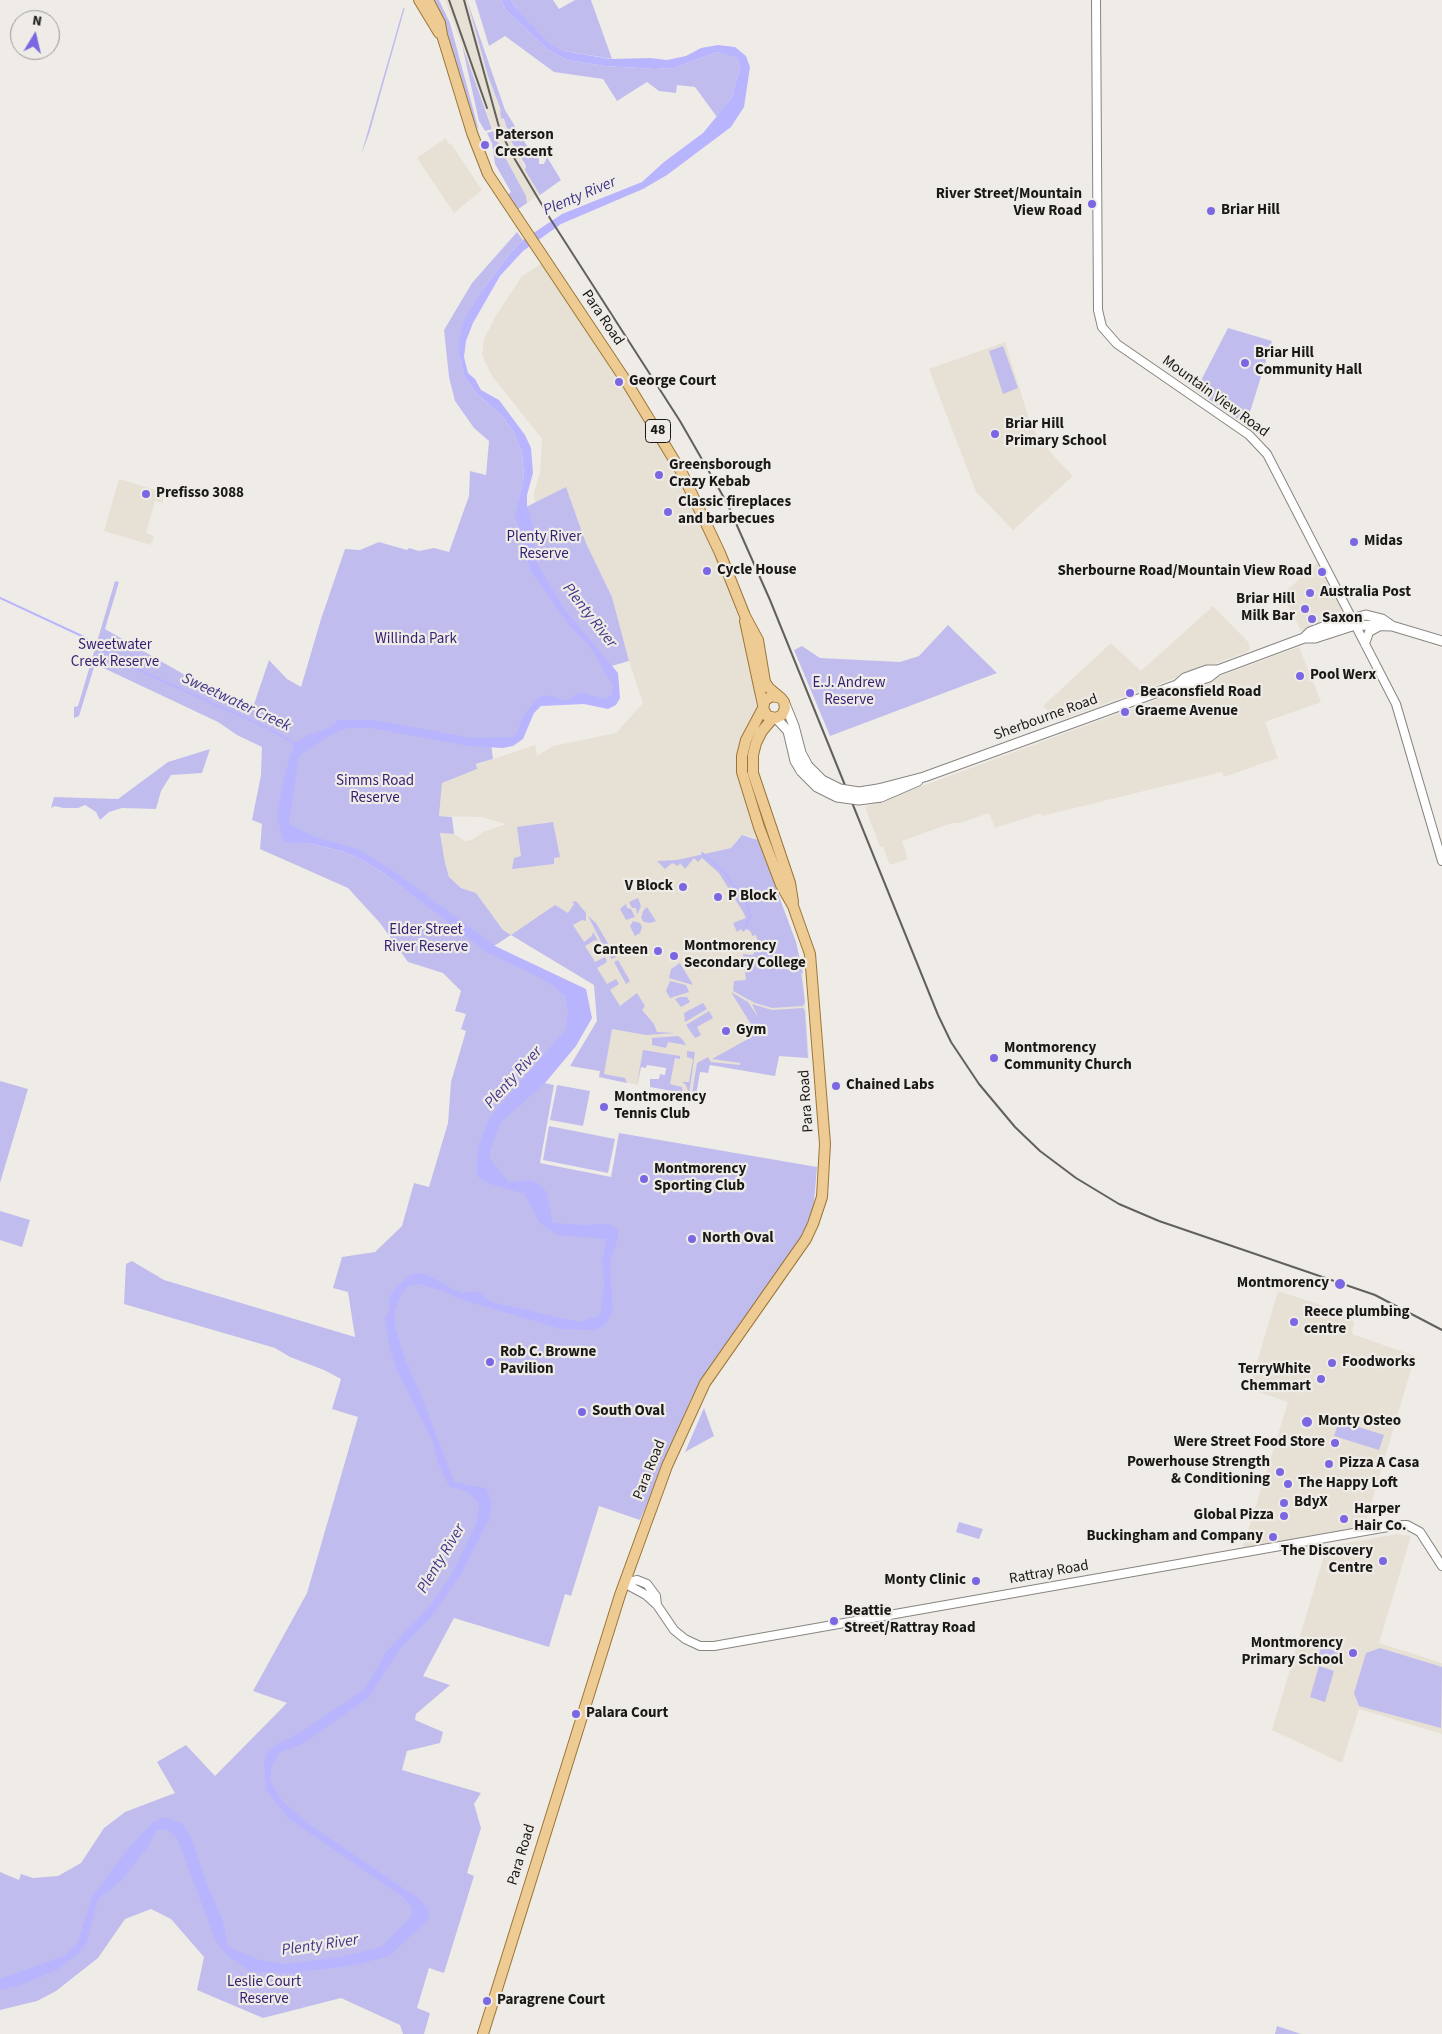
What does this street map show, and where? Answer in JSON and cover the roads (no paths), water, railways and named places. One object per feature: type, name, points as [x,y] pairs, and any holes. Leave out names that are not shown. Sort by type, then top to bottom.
[{"type":"main road","name":"Para Road","points":[[421,0],[440,23],[442,35],[484,166],[522,227],[626,381],[674,459],[714,541],[745,616],[758,640],[765,682],[783,701]]},
{"type":"main road","name":"Para Road","points":[[483,2034],[624,1583],[667,1466],[698,1396],[717,1364],[806,1239],[820,1204],[825,1176],[825,1144],[810,954],[793,906],[781,885],[743,777],[742,756],[744,746],[763,707],[745,616]]},
{"type":"main road","name":"Sherbourne Road","points":[[774,718],[788,731],[795,761],[804,769],[840,789],[880,793],[1176,685],[1185,678],[1207,670],[1218,670],[1304,638],[1312,631],[1370,616],[1385,620],[1392,626]]},
{"type":"main road","name":"Sherbourne Road","points":[[1354,621],[1380,626],[1392,626],[1442,642]]},
{"type":"main road","points":[[763,707],[770,696],[783,701],[782,715],[774,718]]},
{"type":"main road","name":"Sherbourne Road","points":[[783,701],[804,769]]},
{"type":"main road","name":"48","points":[[763,707],[767,716],[774,718]]},
{"type":"main road","name":"Para Road","points":[[774,718],[756,742],[753,755],[753,773],[790,883],[793,906]]},
{"type":"street","name":"Mountain View Road","points":[[1096,0],[1098,310],[1102,327],[1117,344],[1260,444],[1354,621],[1398,710],[1442,861]]},
{"type":"street","points":[[1365,644],[1369,632],[1380,626]]},
{"type":"street","name":"Rattray Road","points":[[624,1583],[636,1580],[647,1584],[656,1596],[657,1605],[674,1630],[685,1639],[700,1646],[714,1646],[1399,1525],[1408,1525],[1420,1532],[1442,1566]]},
{"type":"waterway","name":"Sweetwater Creek","points":[[0,598],[84,637],[123,663],[263,726],[293,742],[295,747]]},
{"type":"waterway","points":[[702,853],[725,873],[748,906],[750,917],[746,926]]},
{"type":"railway","points":[[449,0],[487,108]]},
{"type":"railway","points":[[464,0],[499,127],[510,151],[551,220],[680,421],[727,503],[770,600],[938,1015],[951,1042],[979,1084],[1015,1127],[1040,1151],[1076,1178],[1119,1204],[1159,1221],[1375,1295],[1442,1330]]},
{"type":"place","name":"Paterson Crescent","points":[[485,145]]},
{"type":"place","name":"River Street/Mountain View Road","points":[[1092,204]]},
{"type":"place","name":"Briar Hill","points":[[1211,211]]},
{"type":"place","name":"Briar Hill Community Hall","points":[[1245,363]]},
{"type":"place","name":"George Court","points":[[619,382]]},
{"type":"place","name":"Briar Hill Primary School","points":[[995,434]]},
{"type":"place","name":"Greensborough Crazy Kebab","points":[[659,475]]},
{"type":"place","name":"Prefisso 3088","points":[[146,494]]},
{"type":"place","name":"Classic fireplaces and barbecues","points":[[668,512]]},
{"type":"place","name":"Midas","points":[[1354,542]]},
{"type":"place","name":"Cycle House","points":[[707,571]]},
{"type":"place","name":"Sherbourne Road/Mountain View Road","points":[[1322,572]]},
{"type":"place","name":"Australia Post","points":[[1310,593]]},
{"type":"place","name":"Briar Hill Milk Bar","points":[[1305,609]]},
{"type":"place","name":"Saxon","points":[[1312,619]]},
{"type":"place","name":"Pool Werx","points":[[1300,676]]},
{"type":"place","name":"Beaconsfield Road","points":[[1130,693]]},
{"type":"place","name":"Graeme Avenue","points":[[1125,712]]},
{"type":"place","name":"V Block","points":[[683,887]]},
{"type":"place","name":"P Block","points":[[718,897]]},
{"type":"place","name":"Canteen","points":[[658,951]]},
{"type":"place","name":"Montmorency Secondary College","points":[[674,956]]},
{"type":"place","name":"Gym","points":[[726,1031]]},
{"type":"place","name":"Montmorency Community Church","points":[[994,1058]]},
{"type":"place","name":"Chained Labs","points":[[836,1086]]},
{"type":"place","name":"Montmorency Tennis Club","points":[[604,1107]]},
{"type":"place","name":"Montmorency Sporting Club","points":[[644,1179]]},
{"type":"place","name":"North Oval","points":[[692,1239]]},
{"type":"place","name":"Montmorency","points":[[1340,1284]]},
{"type":"place","name":"Reece plumbing centre","points":[[1294,1322]]},
{"type":"place","name":"Rob C. Browne Pavilion","points":[[490,1362]]},
{"type":"place","name":"Foodworks","points":[[1332,1363]]},
{"type":"place","name":"TerryWhite Chemmart","points":[[1321,1379]]},
{"type":"place","name":"South Oval","points":[[582,1412]]},
{"type":"place","name":"Monty Osteo","points":[[1307,1422]]},
{"type":"place","name":"Were Street Food Store","points":[[1335,1443]]},
{"type":"place","name":"Pizza A Casa","points":[[1329,1464]]},
{"type":"place","name":"Powerhouse Strength & Conditioning","points":[[1280,1472]]},
{"type":"place","name":"The Happy Loft","points":[[1288,1484]]},
{"type":"place","name":"BdyX","points":[[1284,1503]]},
{"type":"place","name":"Global Pizza","points":[[1284,1516]]},
{"type":"place","name":"Harper Hair Co.","points":[[1344,1519]]},
{"type":"place","name":"Buckingham and Company","points":[[1273,1537]]},
{"type":"place","name":"The Discovery Centre","points":[[1383,1561]]},
{"type":"place","name":"Monty Clinic","points":[[976,1581]]},
{"type":"place","name":"Beattie Street/Rattray Road","points":[[834,1621]]},
{"type":"place","name":"Montmorency Primary School","points":[[1353,1653]]},
{"type":"place","name":"Palara Court","points":[[576,1714]]},
{"type":"place","name":"Paragrene Court","points":[[487,2001]]},
{"type":"water label","name":"Plenty River","points":[[580,197]]},
{"type":"water label","name":"Plenty River","points":[[589,616]]},
{"type":"water label","name":"Plenty River","points":[[514,1078]]},
{"type":"water label","name":"Plenty River","points":[[442,1559]]},
{"type":"water label","name":"Plenty River","points":[[320,1946]]},
{"type":"park label","name":"Plenty River Reserve","points":[[544,546]]},
{"type":"park label","name":"Willinda Park","points":[[416,640]]},
{"type":"park label","name":"Sweetwater Creek Reserve","points":[[115,654]]},
{"type":"park label","name":"E.J. Andrew Reserve","points":[[849,692]]},
{"type":"park label","name":"Simms Road Reserve","points":[[375,790]]},
{"type":"park label","name":"Elder Street River Reserve","points":[[426,940]]},
{"type":"park label","name":"Leslie Court Reserve","points":[[264,1992]]}]
